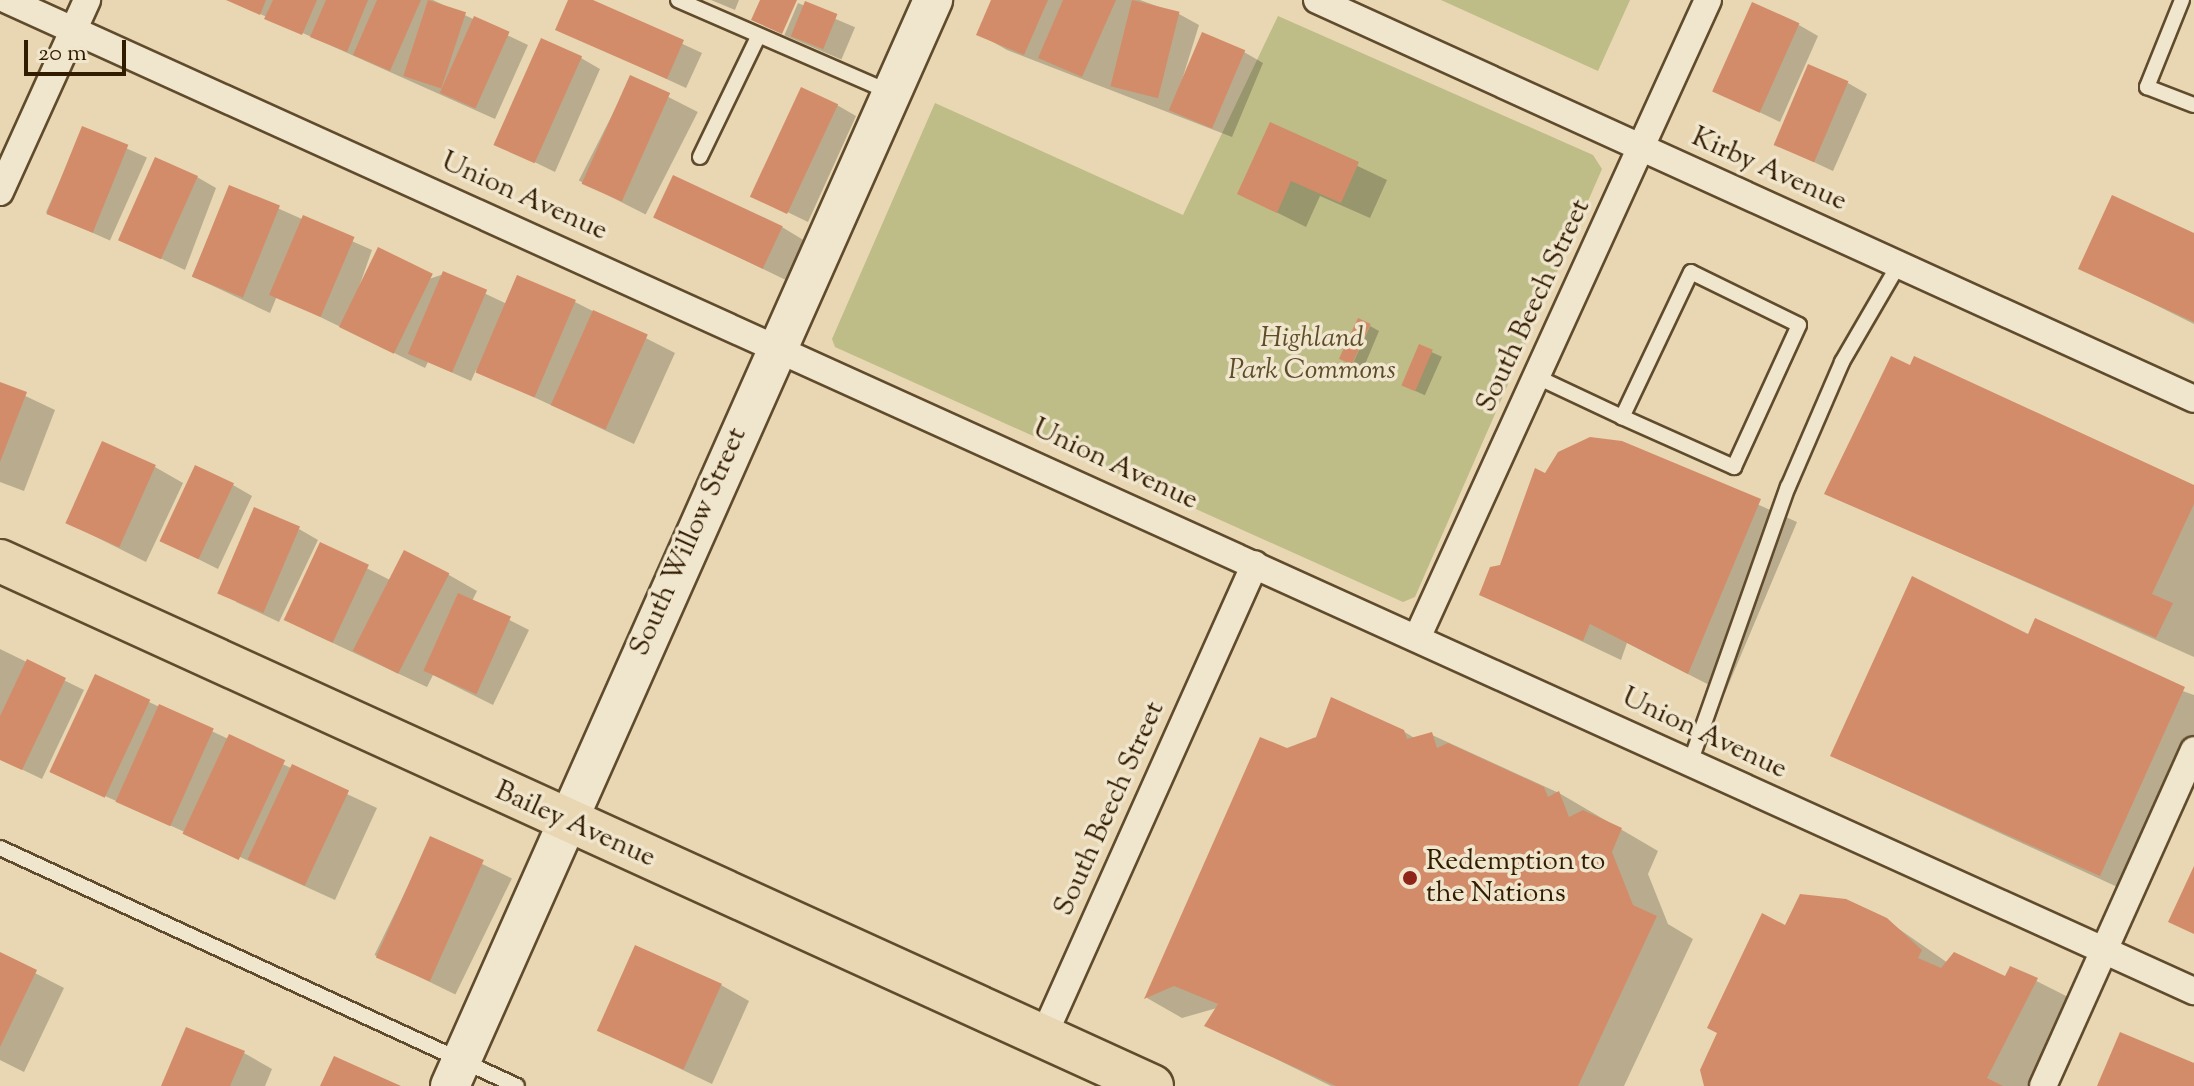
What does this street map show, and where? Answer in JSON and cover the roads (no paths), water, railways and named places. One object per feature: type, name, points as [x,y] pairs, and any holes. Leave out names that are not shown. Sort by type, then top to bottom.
[{"type":"main road","name":"South Willow Street","points":[[456,1073],[564,821],[933,0]]},
{"type":"main road","name":"Bailey Avenue","points":[[0,561],[564,821],[1152,1086]]},
{"type":"street","name":"Union Avenue","points":[[7,0],[777,345],[2194,991]]},
{"type":"street","points":[[0,192],[87,0]]},
{"type":"street","name":"Kirby Avenue","points":[[1317,0],[2194,399]]},
{"type":"street","name":"South Beech Street","points":[[1417,638],[1708,0]]},
{"type":"street","name":"South Beech Street","points":[[1043,1037],[1255,564]]},
{"type":"street","points":[[2043,1086],[2194,750]]},
{"type":"lane","points":[[678,0],[757,39],[890,92]]},
{"type":"lane","points":[[2182,0],[2147,87],[2194,105]]},
{"type":"lane","points":[[700,157],[757,39]]},
{"type":"lane","points":[[1690,763],[1788,487],[1842,362],[1899,264]]},
{"type":"lane","points":[[1537,377],[1622,417],[1734,467],[1799,325],[1691,272],[1622,417]]},
{"type":"lane","points":[[0,848],[456,1073],[517,1086]]},
{"type":"place","name":"Redemption to the Nations","points":[[1410,878]]},
{"type":"park label","name":"Highland Park Commons","points":[[1312,355]]}]
